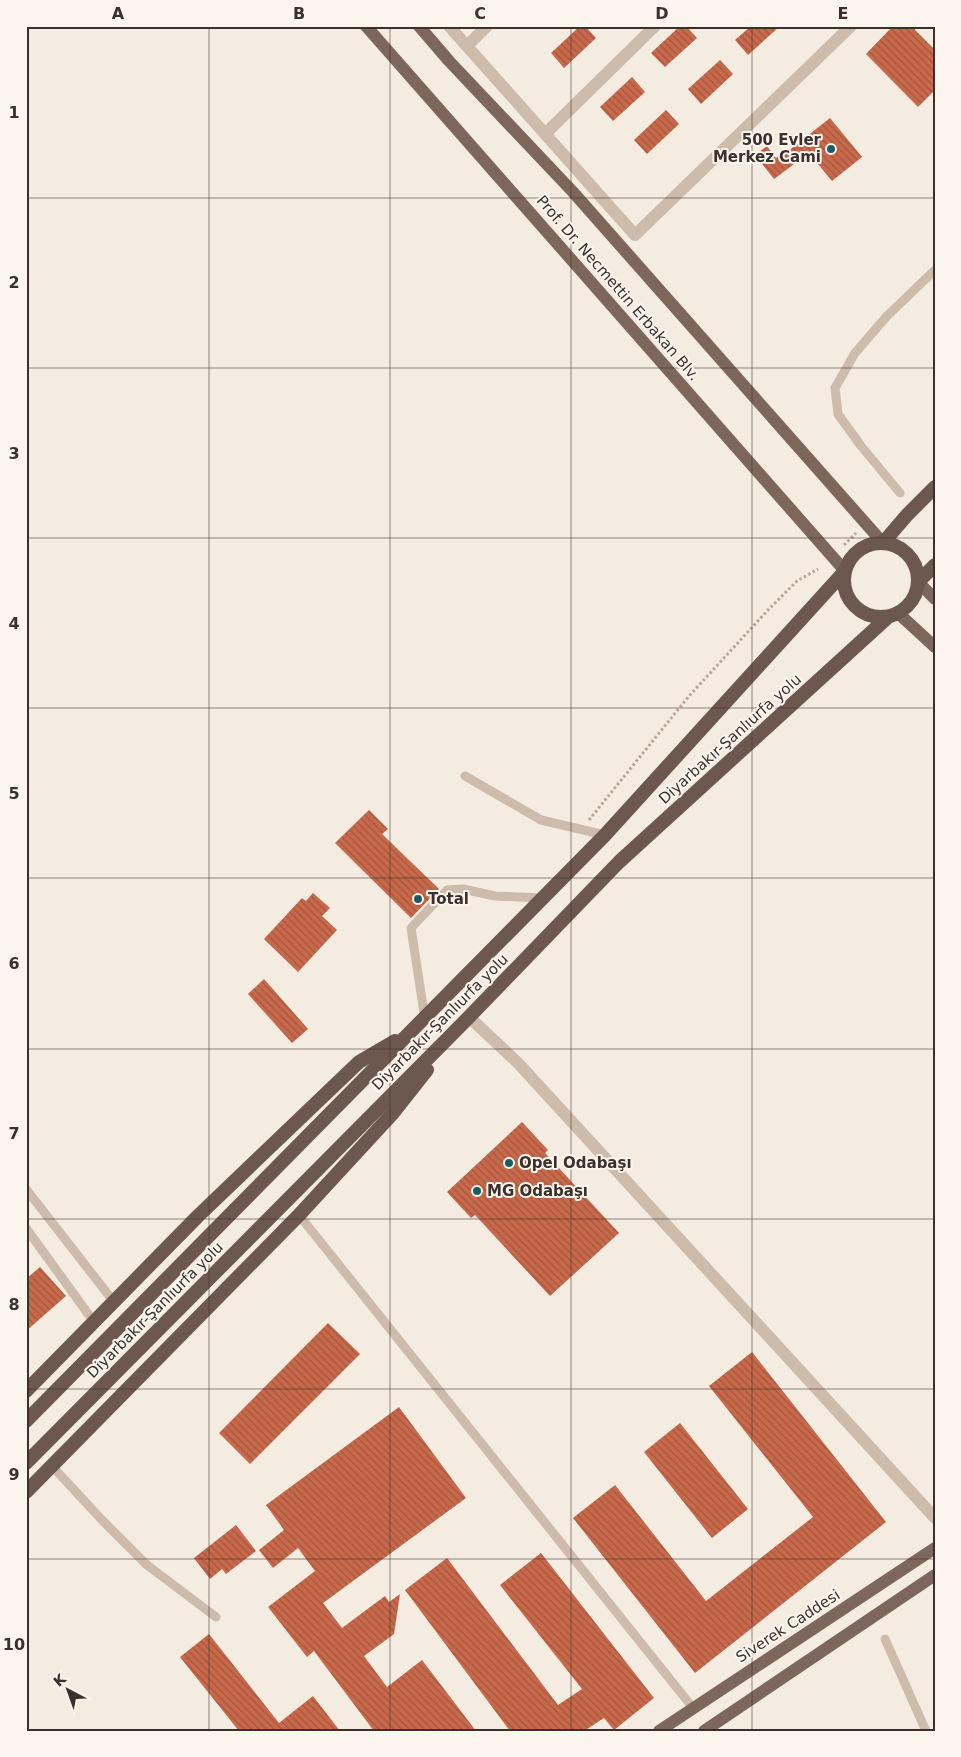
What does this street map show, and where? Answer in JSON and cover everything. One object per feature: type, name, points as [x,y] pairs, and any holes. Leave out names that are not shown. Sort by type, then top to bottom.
[{"type":"highway","points":[[883,543],[907,515],[935,488]]},
{"type":"highway","points":[[883,543],[895,546],[913,560],[918,582],[917,592],[912,600],[893,615],[877,617],[858,609],[851,602],[844,582],[845,571],[850,560],[859,550],[870,544],[883,543]]},
{"type":"highway","points":[[918,582],[935,565]]},
{"type":"highway","name":"Diyarbakır-Şanlıurfa yolu","points":[[26,1421],[605,835],[845,571]]},
{"type":"highway","name":"Diyarbakır-Şanlıurfa yolu","points":[[26,1463],[469,1017],[619,862],[893,615]]},
{"type":"highway","points":[[26,1492],[299,1215],[393,1113],[469,1017]]},
{"type":"highway","points":[[26,1391],[198,1216],[358,1062],[413,1031]]},
{"type":"main road","name":"Prof. Dr. Necmettin Erbakan Blv.","points":[[366,26],[845,571]]},
{"type":"main road","name":"Prof. Dr. Necmettin Erbakan Blv.","points":[[419,26],[573,192],[883,543]]},
{"type":"main road","points":[[918,582],[935,599]]},
{"type":"main road","points":[[893,615],[935,647]]},
{"type":"main road","name":"Siverek Caddesi","points":[[659,1731],[935,1548]]},
{"type":"main road","points":[[707,1730],[935,1576]]},
{"type":"street","points":[[449,26],[635,235],[851,26]]},
{"type":"street","points":[[466,46],[486,26]]},
{"type":"street","points":[[546,133],[655,26]]},
{"type":"street","points":[[469,1017],[518,1063],[935,1518]]},
{"type":"lane","points":[[900,493],[861,446],[838,414],[835,388],[855,353],[887,316],[935,270]]},
{"type":"lane","points":[[465,776],[541,820],[605,835]]},
{"type":"lane","points":[[425,1019],[412,928],[447,890],[463,889],[495,896],[544,898]]},
{"type":"lane","points":[[26,1189],[114,1302]]},
{"type":"lane","points":[[299,1215],[693,1708]]},
{"type":"lane","points":[[26,1228],[94,1322]]},
{"type":"lane","points":[[52,1466],[101,1519],[147,1564],[216,1617]]},
{"type":"lane","points":[[886,1639],[926,1731]]},
{"type":"path","points":[[844,545],[858,530]]},
{"type":"path","points":[[581,829],[689,696],[796,580],[818,569]]},
{"type":"building","points":[[580,26],[585,26],[596,38],[564,68],[551,53]]},
{"type":"building","points":[[680,26],[686,26],[697,38],[665,67],[651,53]]},
{"type":"building","points":[[751,26],[780,26],[748,55],[735,40]]},
{"type":"building","points":[[893,26],[915,26],[915,30],[935,50],[935,90],[918,107],[866,54]]},
{"type":"building","points":[[720,60],[733,74],[701,104],[688,89]]},
{"type":"building","points":[[632,77],[645,92],[613,121],[600,107]]},
{"type":"building","points":[[666,110],[679,124],[647,154],[634,140]]},
{"type":"building","name":"500 Evler Merkez Cami","points":[[830,118],[862,157],[832,181],[809,153],[774,179],[755,155],[767,146],[776,158],[785,151],[787,152]]},
{"type":"building","points":[[369,810],[388,829],[382,834],[439,889],[411,918],[335,843]]},
{"type":"building","points":[[313,893],[330,908],[322,916],[337,930],[298,972],[264,939],[302,898],[306,901]]},
{"type":"building","points":[[264,979],[308,1029],[292,1043],[248,994]]},
{"type":"building","points":[[522,1122],[548,1150],[545,1153],[619,1233],[550,1296],[475,1215],[471,1218],[447,1192]]},
{"type":"building","points":[[40,1267],[66,1296],[26,1331],[26,1279]]},
{"type":"building","points":[[328,1323],[360,1354],[250,1464],[219,1433]]},
{"type":"building","points":[[752,1352],[886,1522],[695,1673],[573,1518],[615,1485],[706,1601],[813,1517],[709,1386]]},
{"type":"building","points":[[399,1407],[466,1498],[323,1603],[342,1628],[385,1596],[389,1602],[400,1594],[394,1634],[364,1656],[387,1687],[422,1660],[476,1731],[374,1731],[314,1651],[307,1657],[268,1607],[315,1571],[298,1548],[273,1568],[259,1550],[284,1530],[266,1505]]},
{"type":"building","points":[[680,1423],[748,1509],[712,1538],[644,1452]]},
{"type":"building","points":[[236,1525],[256,1551],[226,1574],[222,1569],[210,1579],[194,1558]]},
{"type":"building","points":[[541,1553],[654,1698],[614,1730],[604,1718],[584,1731],[510,1731],[405,1590],[447,1558],[558,1705],[582,1689],[500,1585]]},
{"type":"building","points":[[209,1634],[279,1723],[313,1696],[340,1731],[239,1731],[180,1657]]},
{"type":"place","name":"500 Evler Merkez Cami","points":[[831,149]]},
{"type":"place","name":"Total","points":[[418,899]]},
{"type":"place","name":"Opel Odabaşı","points":[[509,1163]]},
{"type":"place","name":"MG Odabaşı","points":[[477,1191]]}]
